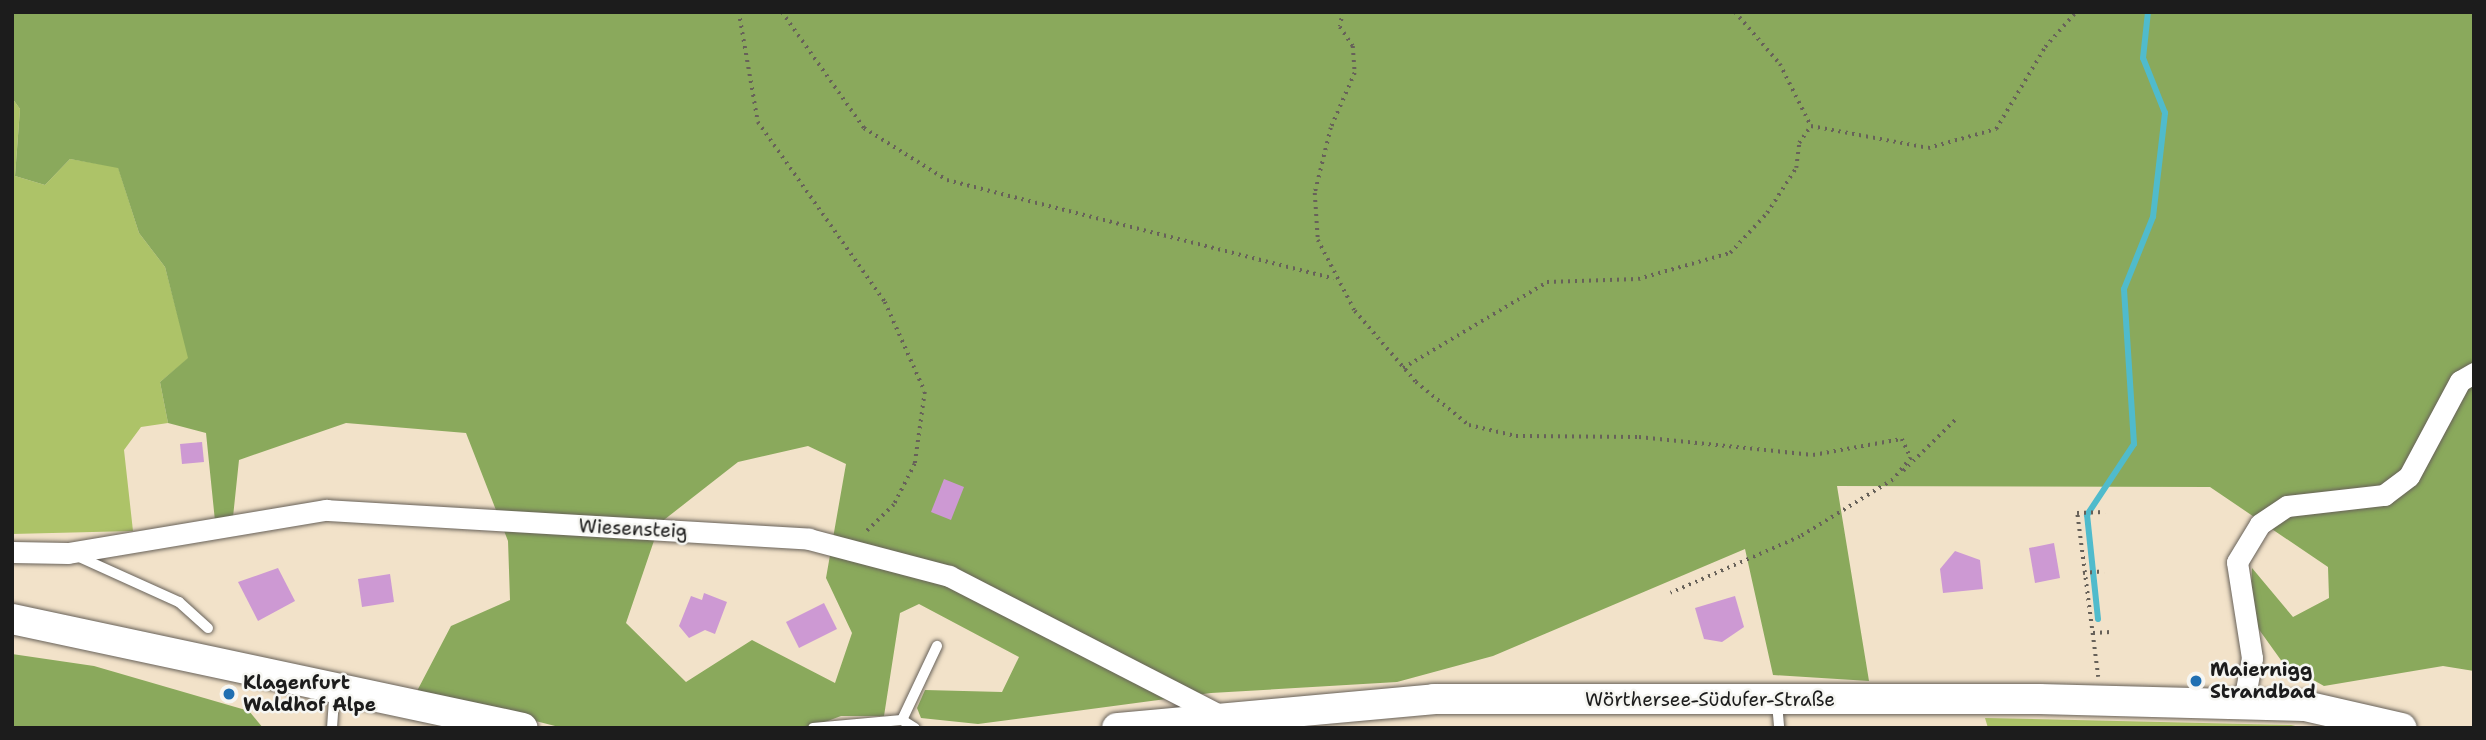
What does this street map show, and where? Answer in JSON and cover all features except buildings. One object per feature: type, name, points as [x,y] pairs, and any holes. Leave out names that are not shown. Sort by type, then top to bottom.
[{"type":"main road","points":[[12,619],[523,728]]},
{"type":"main road","name":"Wörthersee-Südufer-Straße","points":[[1116,728],[1220,715],[1319,716],[1434,699],[1778,714],[2244,701],[2305,706],[2402,728]]},
{"type":"street","points":[[2244,701],[2252,658],[2237,562],[2260,524],[2287,506],[2384,495],[2409,476],[2460,381],[2474,373]]},
{"type":"street","name":"Wiesensteig","points":[[12,552],[68,553],[326,510],[809,539],[847,552],[949,576],[1220,715]]},
{"type":"lane","points":[[68,553],[179,602],[208,628]]},
{"type":"lane","points":[[902,720],[937,646]]},
{"type":"lane","points":[[332,728],[335,686]]},
{"type":"lane","points":[[813,728],[902,720],[915,728]]},
{"type":"path","points":[[739,12],[758,122],[886,302],[925,392],[915,464],[894,505],[847,552]]},
{"type":"path","points":[[782,12],[864,128],[947,180],[1335,279]]},
{"type":"path","points":[[1343,12],[1340,27],[1353,46],[1355,73],[1331,128],[1315,193],[1318,240],[1335,279],[1404,368],[1469,425],[1516,436],[1639,437],[1813,455],[1902,439],[1911,458],[1894,480]]},
{"type":"path","points":[[1735,12],[1780,64],[1811,126]]},
{"type":"path","points":[[1811,126],[1928,148],[1996,129],[2045,47],[2076,12]]},
{"type":"path","points":[[1404,368],[1548,282],[1637,279],[1730,253],[1767,213],[1796,167],[1799,143],[1811,126]]},
{"type":"path","points":[[1671,593],[1800,537],[1894,480],[1956,419]]},
{"type":"path","points":[[2099,681],[2077,513],[2105,512]]},
{"type":"path","points":[[2083,573],[2104,571]]},
{"type":"path","points":[[2093,633],[2111,632]]},
{"type":"green space","points":[[12,12],[2474,12],[2474,671],[2443,666],[2324,686],[2283,663],[2250,617],[2252,568],[2293,617],[2329,598],[2328,567],[2210,487],[1837,486],[1869,681],[1773,675],[1745,549],[1493,656],[1397,682],[1211,693],[978,724],[921,718],[917,708],[925,690],[1002,692],[1019,657],[919,604],[900,613],[884,716],[841,716],[809,728],[563,728],[417,691],[451,626],[510,600],[508,541],[466,433],[346,423],[239,460],[233,517],[215,521],[206,433],[168,423],[160,382],[188,358],[165,267],[139,233],[118,168],[70,159],[45,185],[15,176],[20,109],[12,98]],"holes":[[[808,446],[846,464],[826,578],[852,633],[835,683],[752,640],[686,682],[626,623],[660,523],[738,462]]]},
{"type":"green space","points":[[12,98],[20,109],[15,176],[45,185],[70,159],[118,167],[139,233],[165,267],[189,358],[160,382],[168,423],[141,427],[124,450],[133,531],[12,534]]},
{"type":"green space","points":[[12,654],[94,666],[249,711],[263,728],[12,728]]},
{"type":"green space","points":[[1985,718],[2291,725],[2304,728],[1988,728]]},
{"type":"waterway","points":[[2098,619],[2087,515],[2134,444],[2124,289],[2153,217],[2165,113],[2143,58],[2148,12]]},
{"type":"place","name":"Maiernigg Strandbad","points":[[2196,681]]},
{"type":"place","name":"Klagenfurt Waldhof Alpe","points":[[229,694]]}]
